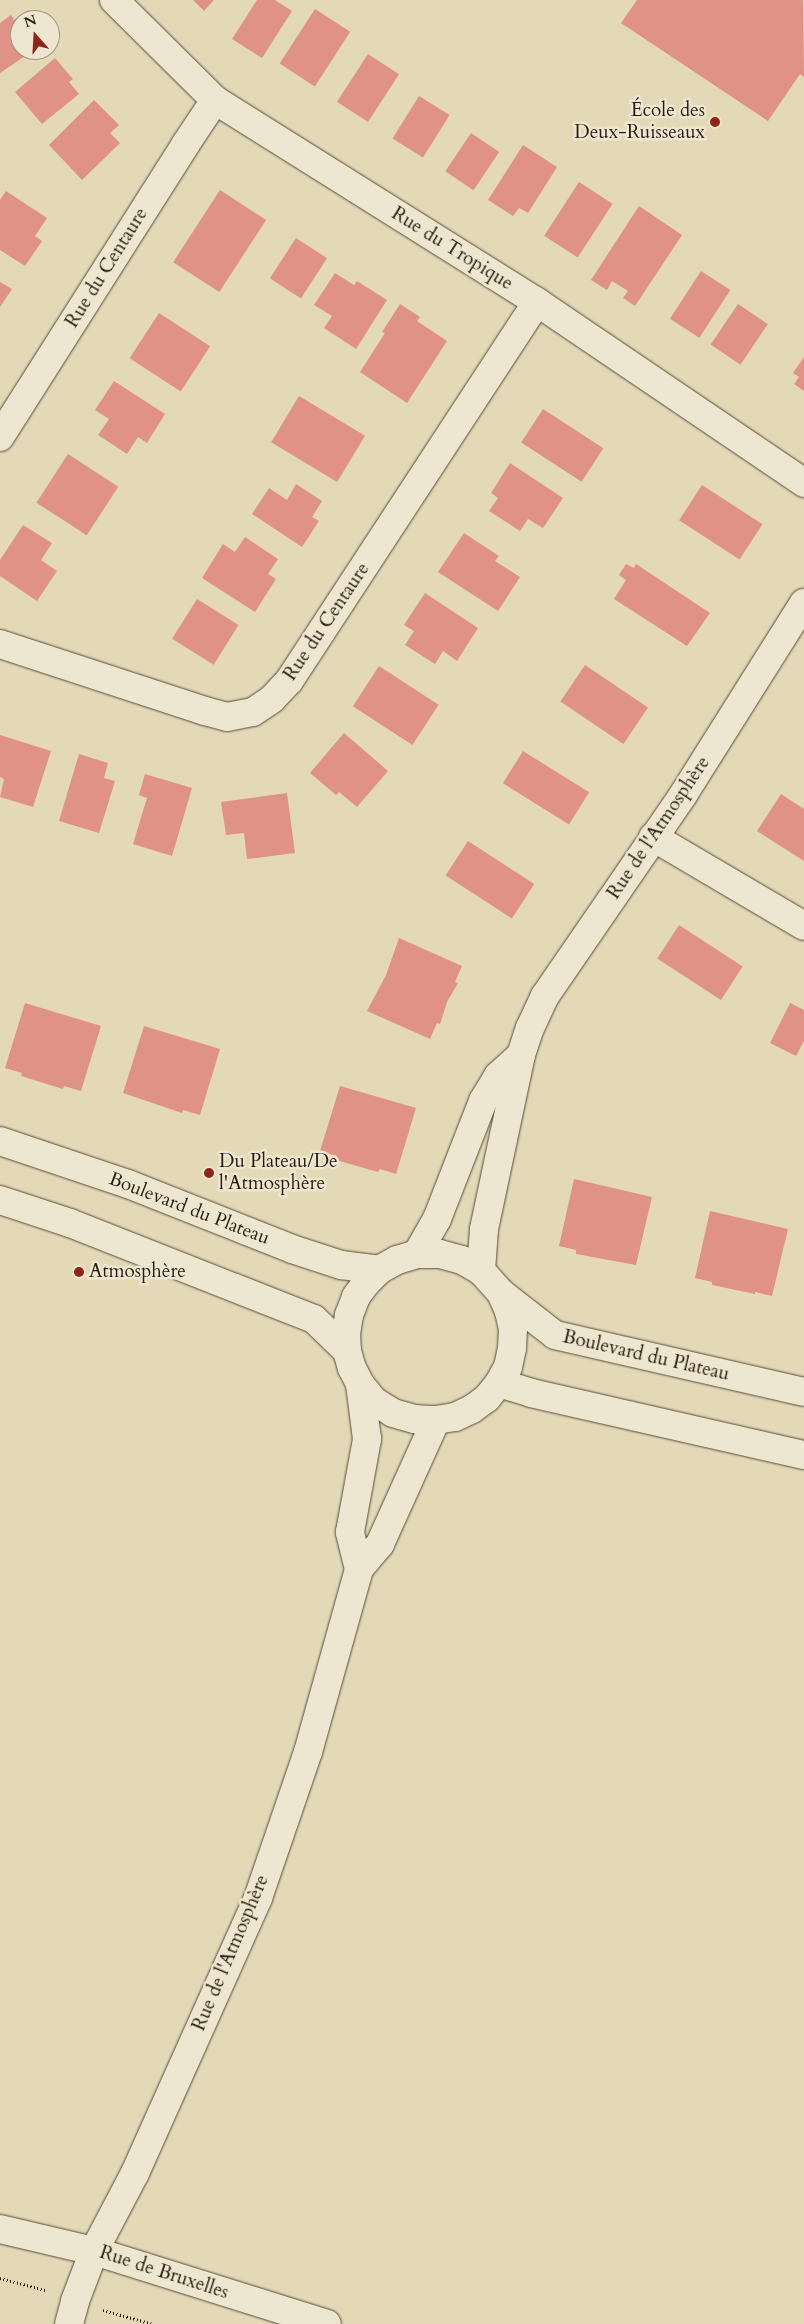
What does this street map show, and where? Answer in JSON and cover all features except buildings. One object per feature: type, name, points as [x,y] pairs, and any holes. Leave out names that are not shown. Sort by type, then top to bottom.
[{"type":"street","name":"Rue du Tropique","points":[[114,0],[215,100],[537,302],[804,483]]},
{"type":"street","name":"Rue du Centaure","points":[[0,437],[184,145],[215,100]]},
{"type":"street","name":"Rue du Centaure","points":[[0,644],[205,711],[226,716],[253,712],[272,699],[289,681],[537,302]]},
{"type":"street","name":"Rue de l'Atmosphère","points":[[482,1271],[484,1229],[521,1055],[530,1028],[545,996],[688,787],[804,603]]},
{"type":"street","points":[[653,837],[804,926]]},
{"type":"street","name":"Rue de l'Atmosphère","points":[[417,1254],[437,1219],[483,1101],[498,1076],[521,1055]]},
{"type":"street","name":"Boulevard du Plateau","points":[[0,1141],[128,1184],[292,1249],[341,1265],[379,1270]]},
{"type":"street","points":[[0,1200],[70,1224],[314,1319],[347,1351]]},
{"type":"street","points":[[417,1254],[440,1254],[462,1260],[482,1271],[501,1293],[509,1311],[513,1329],[508,1367],[499,1383],[487,1398],[472,1409],[455,1417],[436,1420],[414,1419],[393,1412],[374,1401],[360,1384],[352,1368],[347,1351],[346,1333],[352,1306],[366,1283],[379,1270],[398,1260],[417,1254]]},
{"type":"street","name":"Boulevard du Plateau","points":[[501,1293],[556,1335],[804,1392]]},
{"type":"street","points":[[499,1383],[531,1393],[804,1455]]},
{"type":"street","name":"Rue de l'Atmosphère","points":[[359,1569],[350,1532],[367,1439],[360,1384]]},
{"type":"street","name":"Rue de l'Atmosphère","points":[[69,2324],[75,2301],[94,2251],[135,2173],[258,1898],[308,1752],[359,1569],[380,1544],[436,1420]]},
{"type":"street","name":"Rue de Bruxelles","points":[[0,2228],[94,2251],[327,2324]]},
{"type":"place","name":"École des Deux-Ruisseaux","points":[[715,122]]},
{"type":"place","name":"Du Plateau/De l'Atmosphère","points":[[209,1173]]},
{"type":"place","name":"Atmosphère","points":[[79,1272]]}]
